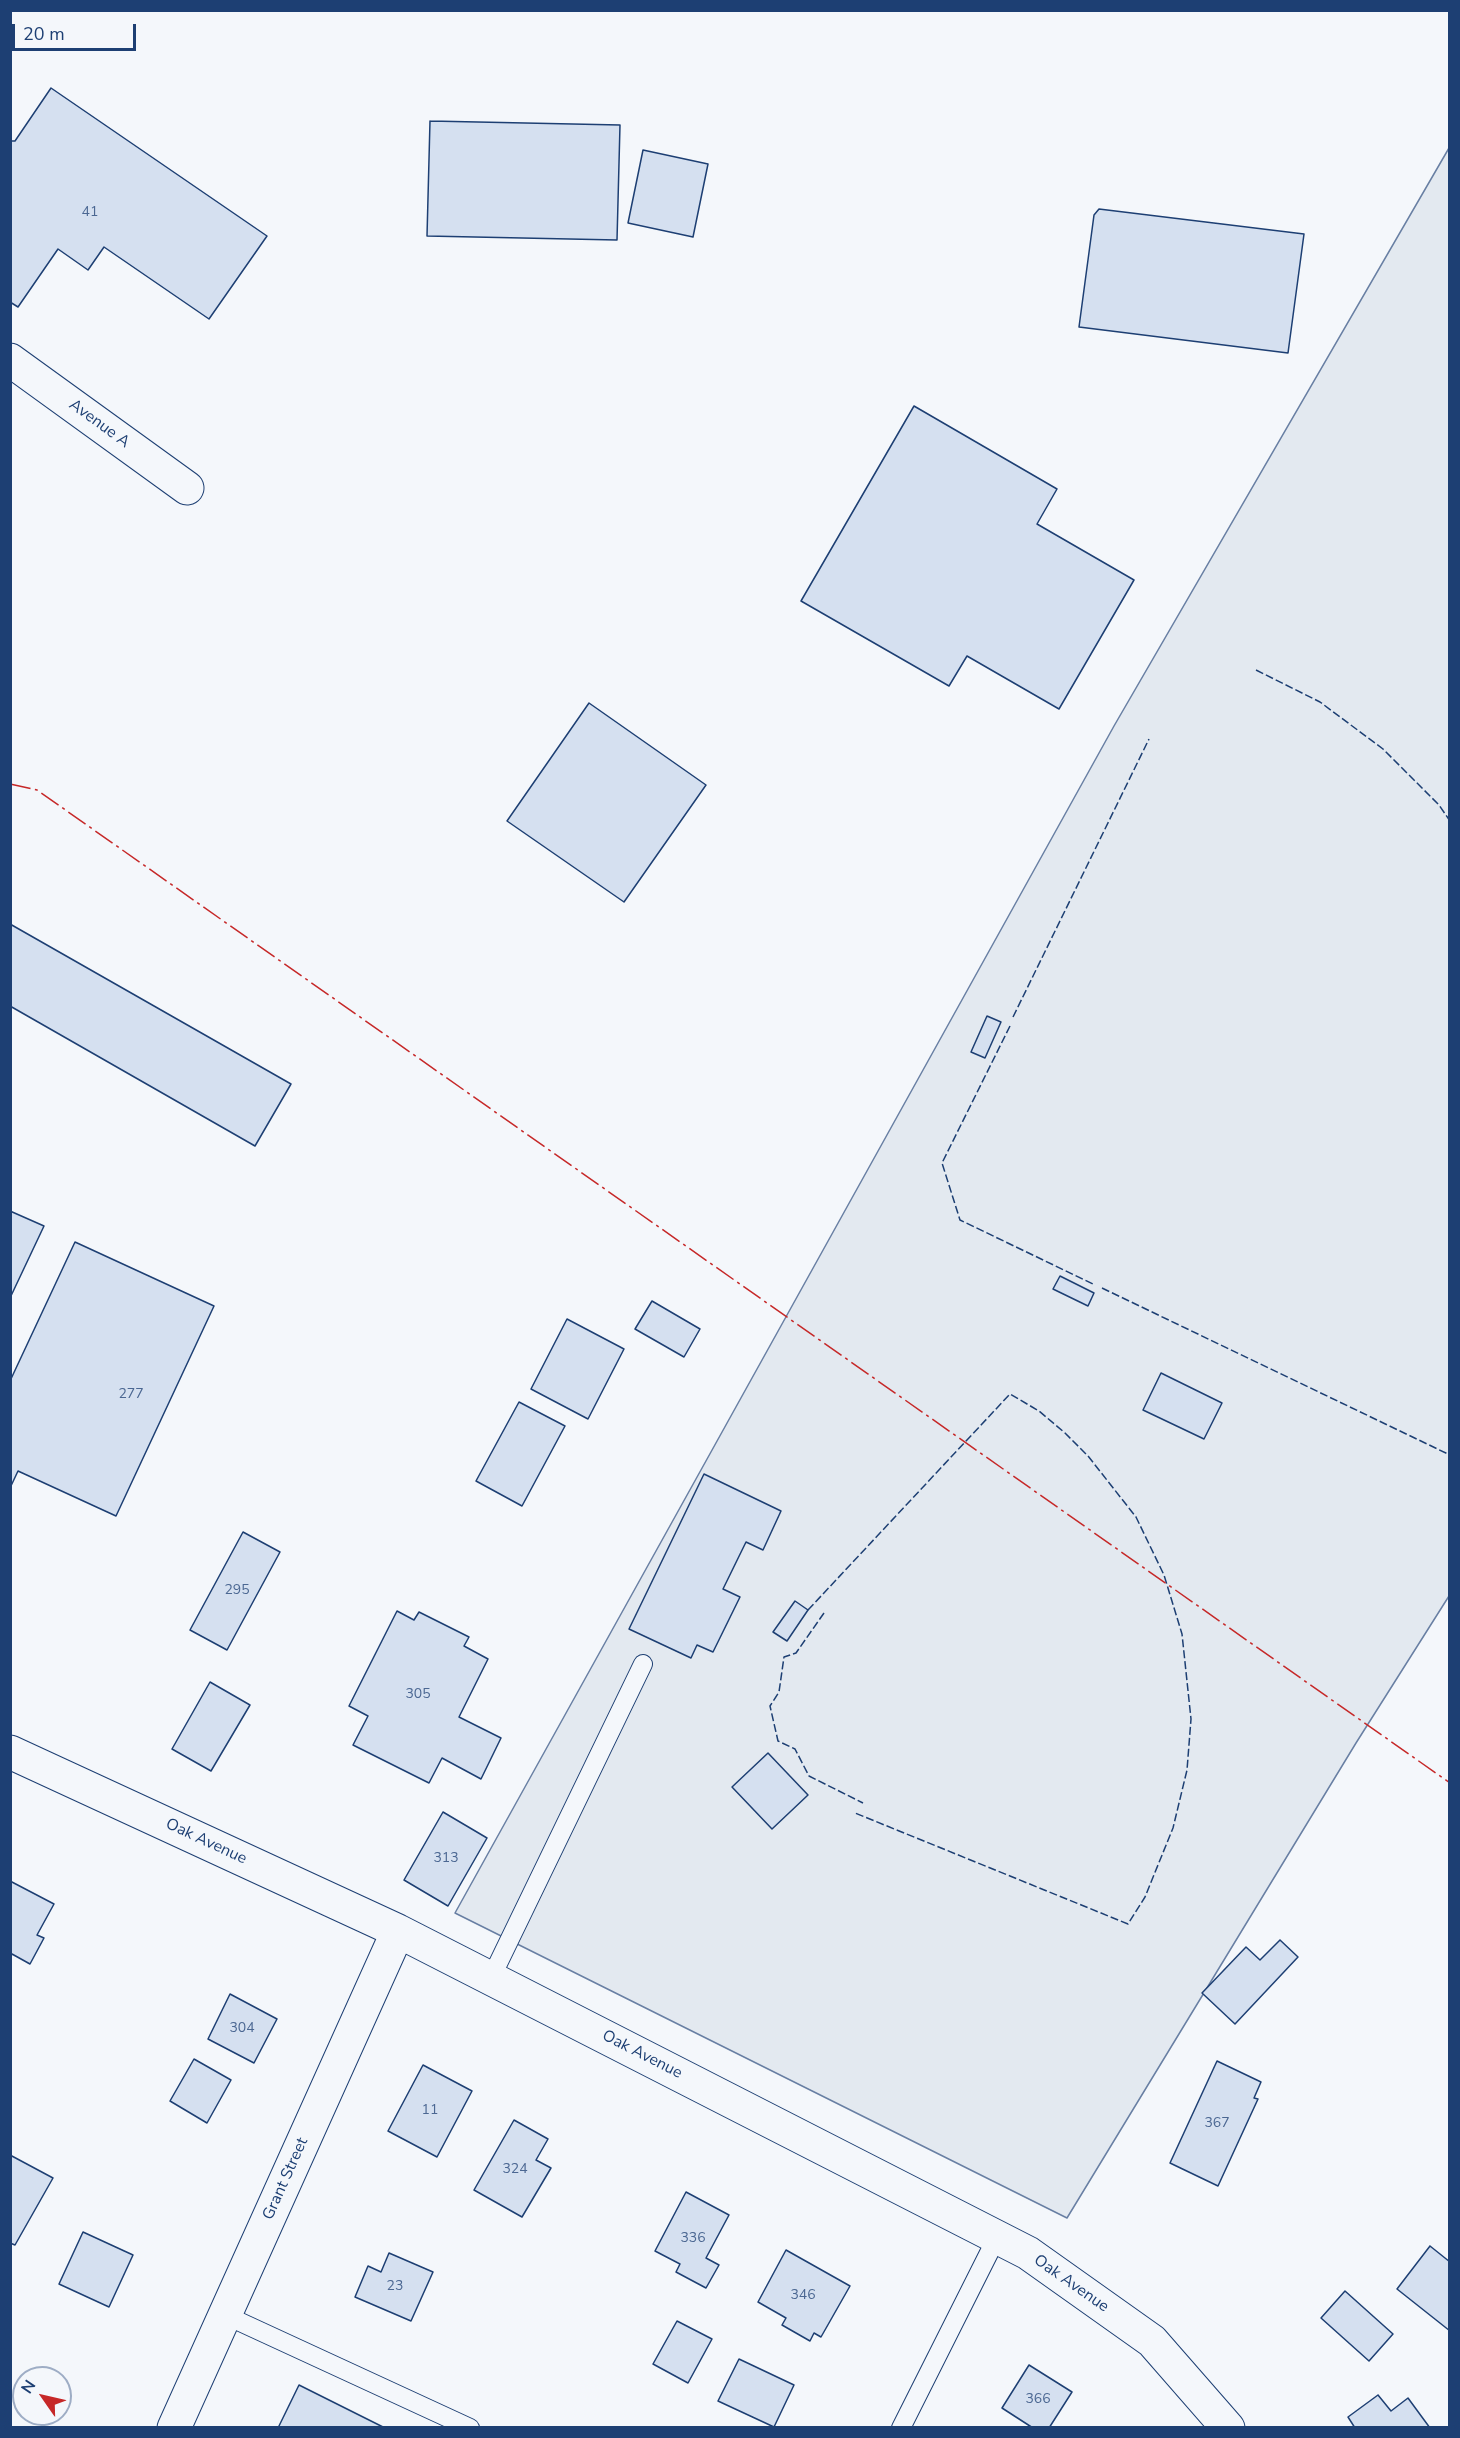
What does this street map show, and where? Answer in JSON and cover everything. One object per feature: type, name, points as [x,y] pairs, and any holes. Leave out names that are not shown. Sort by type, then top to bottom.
[{"type":"street","name":"Avenue A","points":[[10,360],[187,488]]},
{"type":"street","name":"Oak Avenue","points":[[10,1752],[398,1930],[1028,2253],[1152,2341],[1228,2427]]},
{"type":"street","name":"Grant Street","points":[[174,2427],[398,1930]]},
{"type":"lane","points":[[491,1978],[644,1664]]},
{"type":"lane","points":[[901,2427],[997,2237]]},
{"type":"lane","points":[[225,2315],[470,2427]]},
{"type":"shaded area","points":[[1449,148],[1449,1596],[1356,1743],[1067,2218],[455,1913],[1114,726]]},
{"type":"building","points":[[51,88],[267,236],[209,319],[104,247],[88,270],[58,249],[18,307],[10,302],[10,141],[15,141]]},
{"type":"building","points":[[430,121],[620,125],[617,240],[427,236]]},
{"type":"building","points":[[643,150],[708,164],[693,237],[628,223]]},
{"type":"building","points":[[1099,209],[1304,234],[1288,353],[1079,327],[1094,215]]},
{"type":"building","points":[[914,406],[1057,489],[1037,524],[1134,580],[1059,709],[967,656],[949,686],[801,601]]},
{"type":"building","points":[[589,703],[706,785],[624,902],[507,821]]},
{"type":"building","points":[[10,924],[291,1084],[255,1146],[10,1006]]},
{"type":"building","points":[[987,1016],[1001,1022],[985,1058],[971,1052]]},
{"type":"building","points":[[10,1211],[44,1226],[10,1298]]},
{"type":"building","points":[[75,1242],[214,1306],[116,1516],[18,1471],[10,1488],[10,1381]]},
{"type":"building","points":[[1060,1276],[1094,1293],[1088,1306],[1053,1289]]},
{"type":"building","points":[[652,1301],[700,1329],[684,1357],[635,1329]]},
{"type":"building","points":[[567,1319],[624,1349],[588,1419],[531,1389]]},
{"type":"building","points":[[1161,1373],[1222,1403],[1204,1439],[1143,1410]]},
{"type":"building","points":[[519,1402],[565,1426],[522,1506],[476,1481]]},
{"type":"building","points":[[704,1474],[781,1511],[763,1550],[746,1542],[723,1589],[740,1597],[713,1652],[697,1645],[691,1658],[629,1629]]},
{"type":"building","points":[[243,1532],[280,1552],[227,1650],[190,1630]]},
{"type":"building","points":[[795,1601],[808,1610],[787,1641],[773,1632]]},
{"type":"building","points":[[397,1611],[414,1620],[419,1612],[469,1637],[464,1646],[488,1659],[459,1717],[501,1738],[481,1779],[442,1758],[429,1783],[353,1745],[368,1716],[349,1706]]},
{"type":"building","points":[[210,1682],[250,1705],[211,1771],[172,1749]]},
{"type":"building","points":[[768,1753],[808,1795],[772,1829],[732,1787]]},
{"type":"building","points":[[443,1812],[487,1838],[448,1906],[404,1880]]},
{"type":"building","points":[[10,1881],[54,1904],[37,1935],[44,1938],[30,1964],[12,1954],[10,1958]]},
{"type":"building","points":[[1280,1940],[1298,1957],[1235,2024],[1202,1993],[1246,1947],[1260,1960]]},
{"type":"building","points":[[230,1994],[277,2019],[254,2063],[208,2039]]},
{"type":"building","points":[[194,2059],[231,2080],[207,2123],[170,2101]]},
{"type":"building","points":[[1217,2061],[1261,2082],[1254,2098],[1258,2099],[1218,2186],[1170,2163]]},
{"type":"building","points":[[423,2065],[472,2091],[437,2157],[388,2131]]},
{"type":"building","points":[[514,2120],[548,2139],[536,2160],[551,2168],[522,2217],[474,2190]]},
{"type":"building","points":[[10,2155],[53,2178],[15,2245],[10,2243]]},
{"type":"building","points":[[686,2192],[729,2215],[706,2258],[719,2265],[706,2288],[676,2272],[680,2264],[655,2251]]},
{"type":"building","points":[[83,2232],[133,2255],[109,2307],[59,2284]]},
{"type":"building","points":[[1430,2246],[1450,2262],[1450,2331],[1397,2289]]},
{"type":"building","points":[[786,2250],[850,2286],[821,2337],[814,2333],[810,2341],[782,2325],[786,2318],[758,2302]]},
{"type":"building","points":[[389,2253],[433,2272],[411,2321],[355,2297],[368,2266],[381,2272]]},
{"type":"building","points":[[1345,2291],[1393,2334],[1369,2361],[1321,2318]]},
{"type":"building","points":[[677,2321],[712,2339],[688,2383],[653,2364]]},
{"type":"building","points":[[739,2359],[794,2385],[774,2427],[718,2401]]},
{"type":"building","points":[[1029,2365],[1072,2392],[1049,2428],[1033,2428],[1002,2408]]},
{"type":"building","points":[[299,2385],[385,2428],[278,2428]]},
{"type":"building","points":[[1378,2395],[1391,2411],[1408,2398],[1430,2428],[1355,2428],[1348,2417]]},
{"type":"fence","points":[[1256,670],[1320,702],[1383,749],[1439,805],[1450,821]]},
{"type":"fence","points":[[1013,1017],[1149,739]]},
{"type":"fence","points":[[1010,1026],[942,1163],[960,1220],[1093,1284]]},
{"type":"fence","points":[[1102,1288],[1450,1455]]},
{"type":"fence","points":[[808,1610],[1010,1394],[1039,1411],[1065,1433],[1088,1456],[1136,1517],[1164,1575],[1182,1634],[1191,1719],[1187,1770],[1173,1828],[1145,1897],[1128,1924],[855,1813]]},
{"type":"fence","points":[[824,1613],[796,1653],[784,1657],[779,1692],[770,1706],[778,1741],[795,1749],[809,1776],[863,1803]]},
{"type":"power","points":[[10,784],[37,790],[1450,1783]]}]
